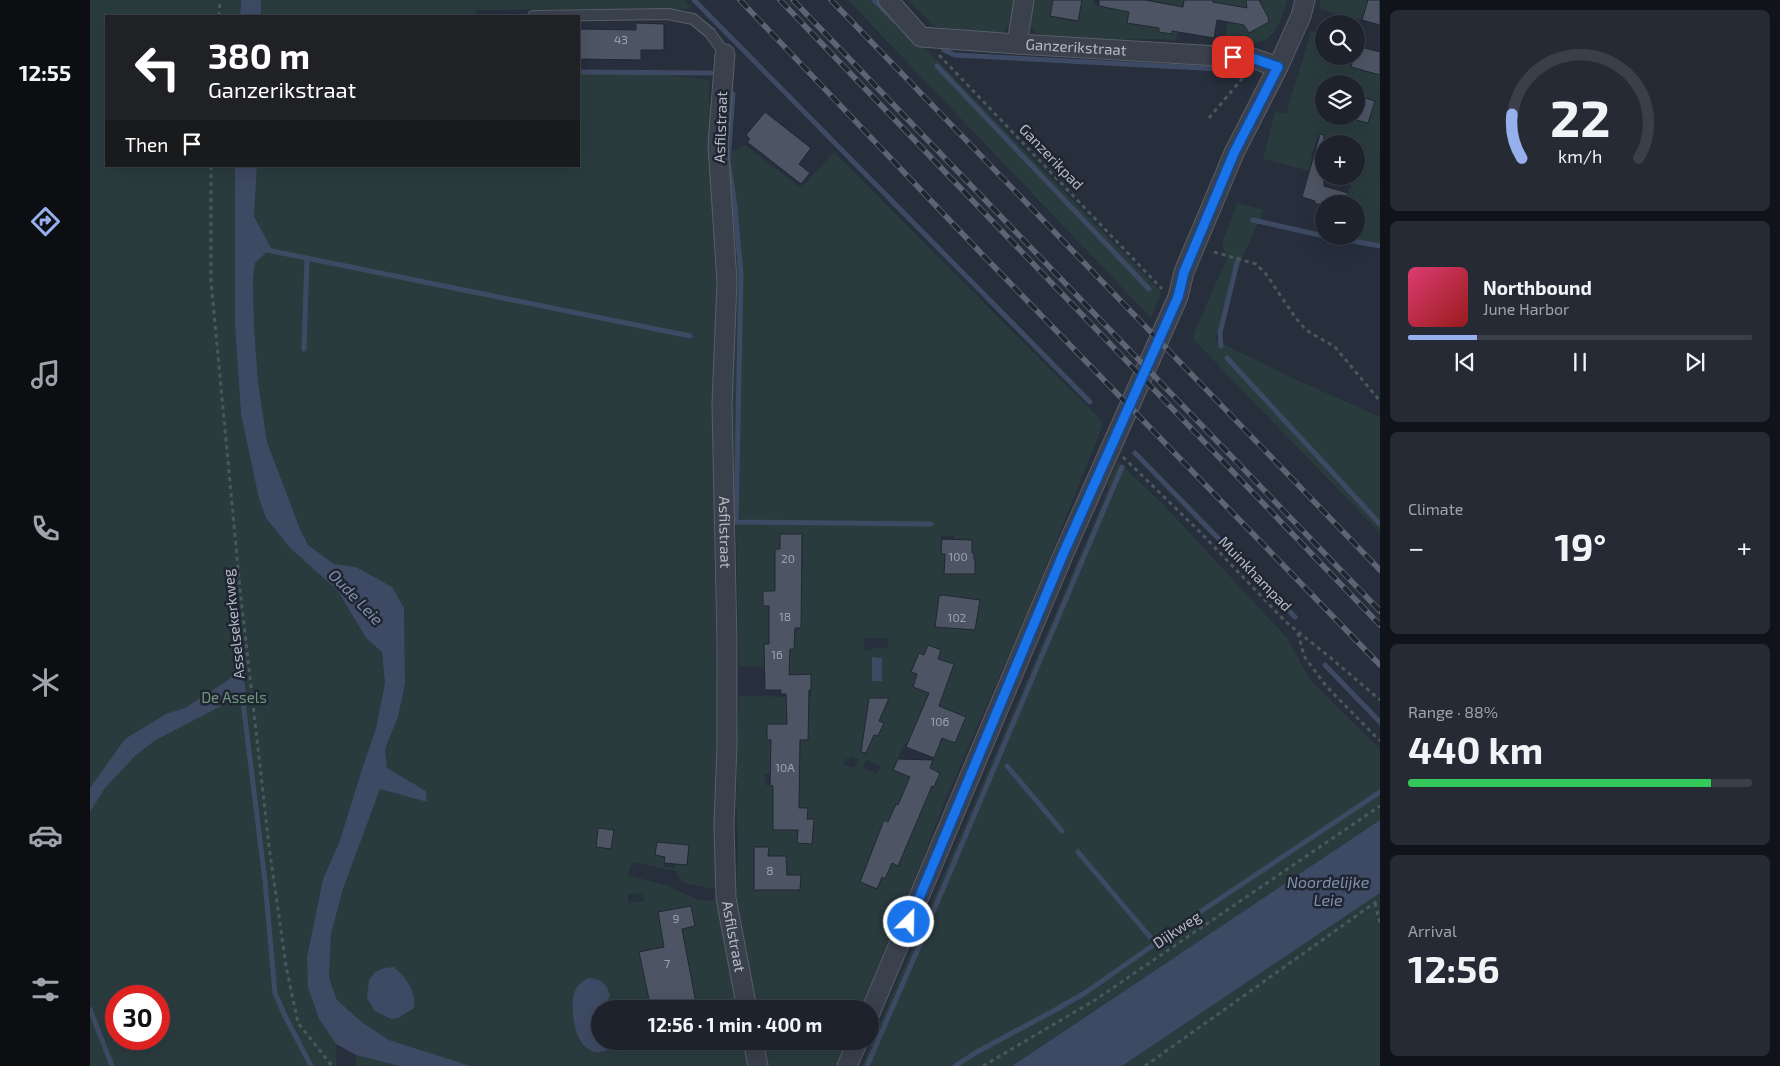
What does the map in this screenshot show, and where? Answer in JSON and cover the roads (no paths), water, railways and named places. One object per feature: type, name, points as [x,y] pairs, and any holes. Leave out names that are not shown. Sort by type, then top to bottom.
[{"type":"street","name":"Ganzerikstraat","points":[[888,0],[921,37],[1252,58],[1278,67]]},
{"type":"street","points":[[1016,44],[1024,0]]},
{"type":"street","points":[[875,1000],[1064,552],[1178,297],[1184,272],[1234,153],[1278,67],[1301,16],[1305,0]]},
{"type":"street","name":"Asfilstraat","points":[[725,54],[718,145],[727,281],[722,404],[727,644],[727,745],[724,825],[726,898],[744,1000]]},
{"type":"street","points":[[755,1050],[758,1066]]},
{"type":"street","points":[[847,1066],[854,1050]]},
{"type":"lane","points":[[580,15],[668,14],[693,19],[710,33],[725,54]]},
{"type":"water","points":[[241,0],[261,0],[261,15],[240,15]]},
{"type":"water","name":"Oude Leie","points":[[235,167],[257,167],[254,216],[271,248],[255,263],[253,280],[258,382],[267,442],[300,529],[308,545],[334,564],[356,567],[392,587],[404,608],[405,684],[398,717],[385,749],[387,768],[426,791],[427,802],[380,789],[343,889],[331,934],[329,978],[337,1000],[363,1023],[389,1040],[471,1066],[400,1066],[356,1055],[336,1044],[319,1019],[308,987],[307,957],[323,879],[339,843],[376,728],[385,683],[382,652],[366,638],[338,591],[290,548],[266,518],[259,499],[241,414],[235,326]]},
{"type":"water","points":[[872,657],[882,658],[882,681],[872,681]]},
{"type":"water","points":[[242,666],[247,701],[241,703],[234,695],[219,707],[154,741],[136,755],[104,789],[90,812],[90,788],[125,739],[166,714],[185,708],[228,680]]},
{"type":"water","name":"Noordelijke Leie","points":[[1380,820],[1380,893],[1122,1066],[1012,1066]]},
{"type":"water","points":[[394,967],[412,990],[414,1008],[398,1018],[391,1019],[375,1011],[367,998],[369,980],[375,972],[384,968]]},
{"type":"water","points":[[588,978],[596,979],[603,983],[610,996],[608,1000],[591,1000],[591,1050],[608,1050],[603,1052],[593,1051],[588,1049],[583,1045],[574,1024],[574,993],[583,981]]},
{"type":"waterway","points":[[694,0],[1090,402]]},
{"type":"waterway","points":[[874,0],[895,21]]},
{"type":"waterway","points":[[944,50],[955,55],[1239,70]]},
{"type":"waterway","points":[[937,66],[1149,289]]},
{"type":"waterway","points":[[580,72],[711,73]]},
{"type":"waterway","points":[[733,94],[728,161],[735,207],[741,274],[736,522],[931,524]]},
{"type":"waterway","points":[[1253,220],[1315,234]]},
{"type":"waterway","points":[[1365,243],[1380,246]]},
{"type":"waterway","points":[[262,249],[690,336]]},
{"type":"waterway","points":[[304,349],[307,258]]},
{"type":"waterway","points":[[1221,346],[1220,333],[1238,259]]},
{"type":"waterway","points":[[1227,358],[1380,524]]},
{"type":"waterway","points":[[1135,453],[1295,617]]},
{"type":"waterway","points":[[925,931],[1122,467]]},
{"type":"waterway","points":[[1325,665],[1380,722]]},
{"type":"waterway","points":[[243,702],[265,881],[275,993],[311,1066]]},
{"type":"waterway","points":[[1007,766],[1062,831]]},
{"type":"waterway","points":[[955,1066],[1085,993],[1209,906],[1380,792]]},
{"type":"waterway","points":[[1078,852],[1156,944]]},
{"type":"waterway","points":[[867,1066],[920,944]]},
{"type":"waterway","points":[[90,1009],[112,1066]]},
{"type":"railway","points":[[740,0],[977,249],[1380,665]]},
{"type":"railway","points":[[780,0],[1380,625]]},
{"type":"railway","points":[[793,0],[1380,611]]},
{"type":"railway","points":[[831,0],[1380,570]]},
{"type":"park label","name":"De Assels","points":[[234,698]]}]
